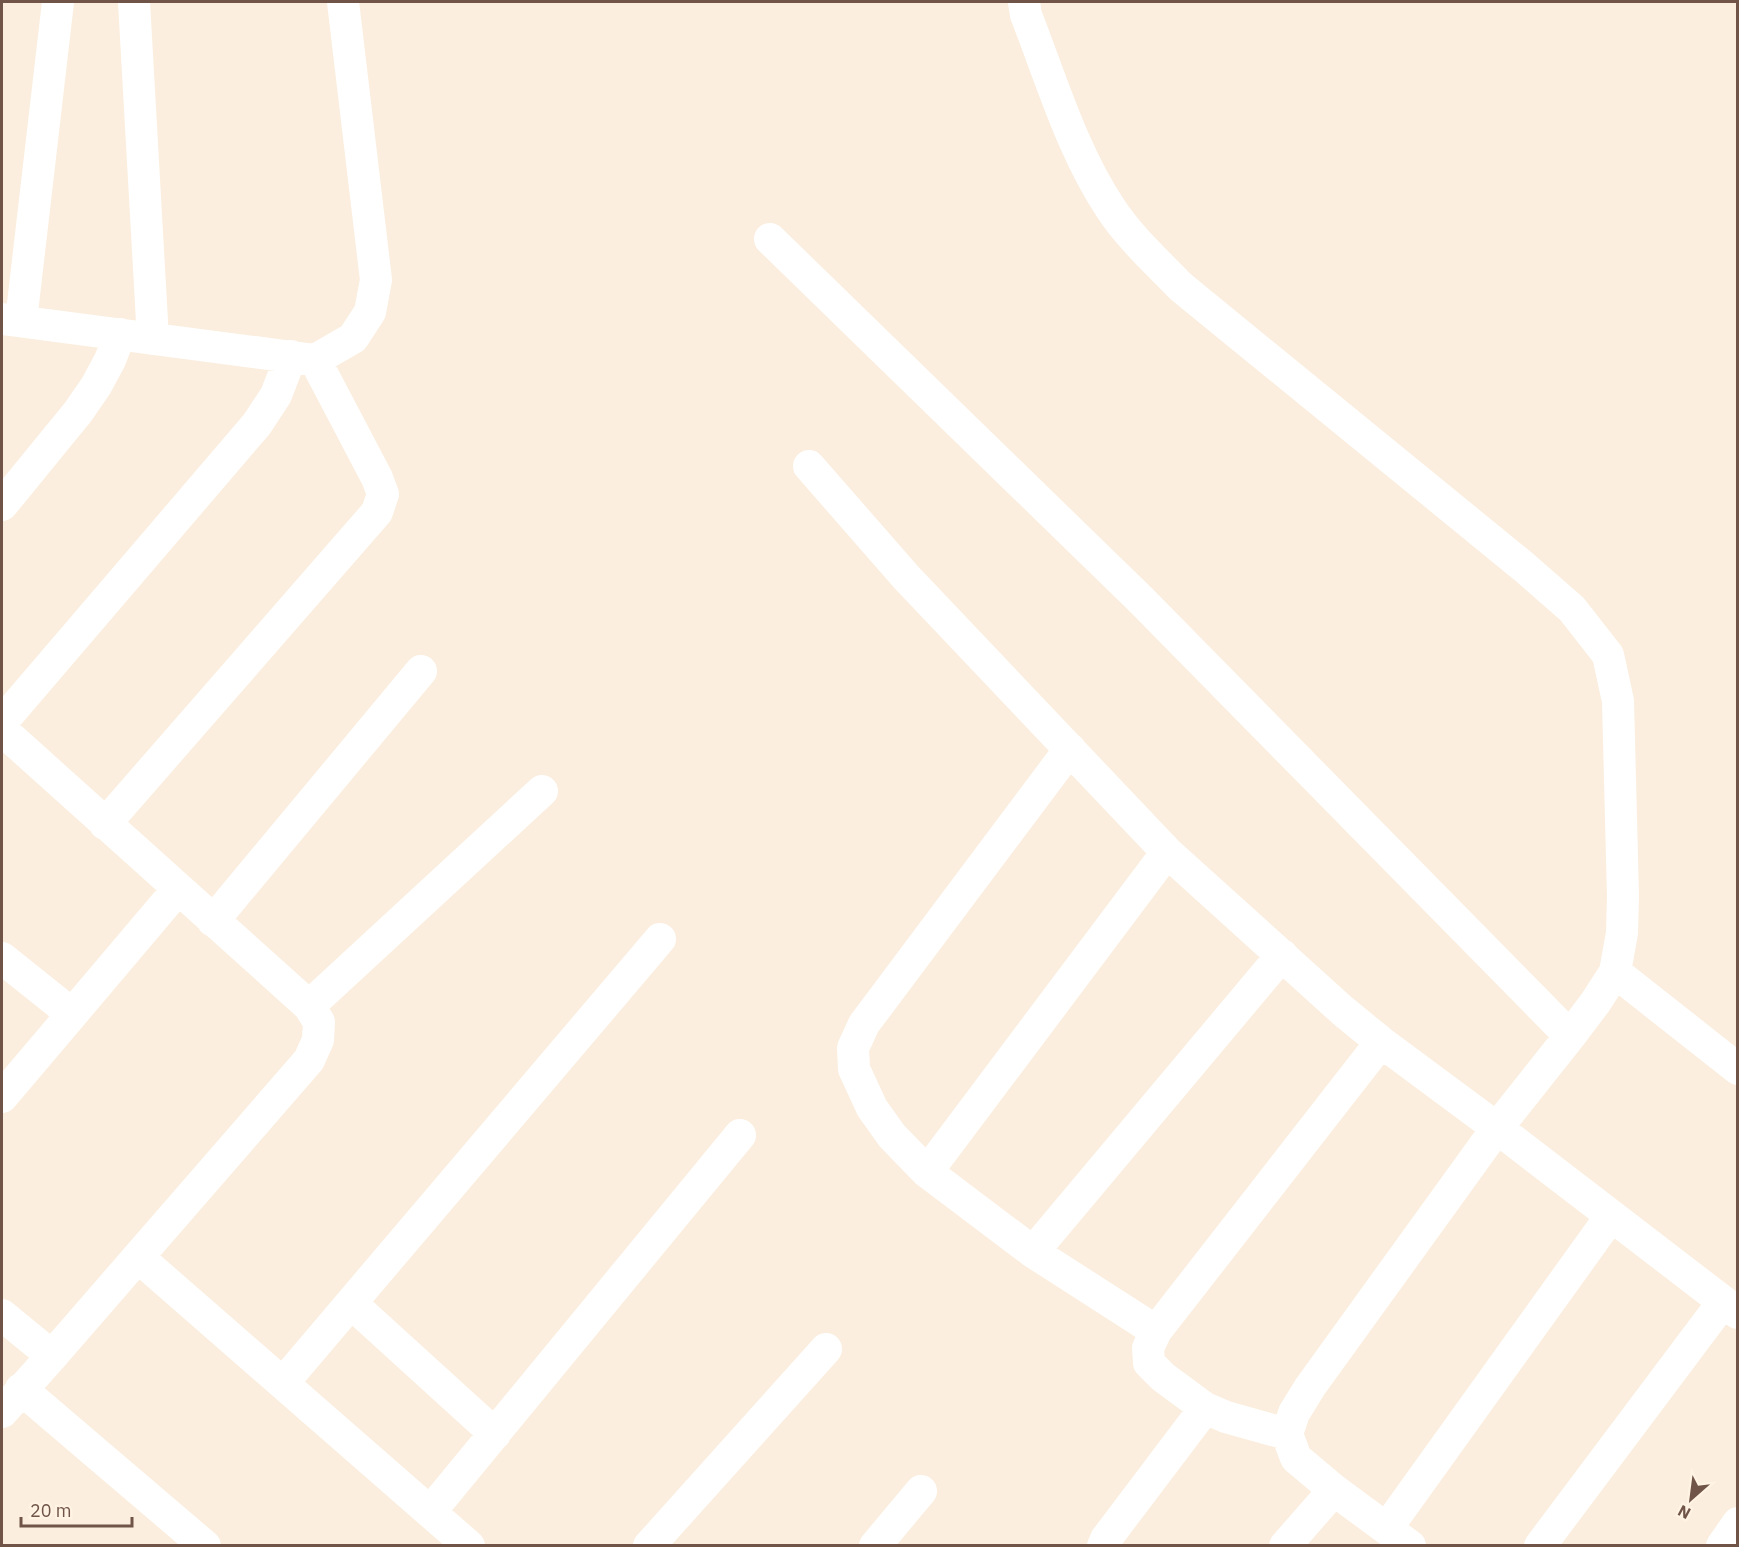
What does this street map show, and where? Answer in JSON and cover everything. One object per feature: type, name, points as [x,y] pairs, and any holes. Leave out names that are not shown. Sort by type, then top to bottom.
[{"type":"street","points":[[58,2],[11,320],[303,358],[353,338],[369,312],[376,280],[343,2]]},
{"type":"street","points":[[134,2],[153,339]]},
{"type":"street","points":[[1024,2],[1026,15],[1082,158],[1111,209],[1140,245],[1181,287],[1524,567],[1572,609],[1608,655],[1618,701],[1622,933],[1616,972],[1570,1036],[1497,1128],[1310,1387],[1294,1413],[1287,1434],[1296,1458],[1334,1490],[1398,1537],[1611,1216]]},
{"type":"street","points":[[770,239],[1141,600],[1570,1036]]},
{"type":"street","points":[[2,505],[78,412],[110,360],[120,334]]},
{"type":"street","points":[[2,722],[257,424],[303,358]]},
{"type":"street","points":[[105,824],[377,512],[383,494],[377,478],[303,358]]},
{"type":"street","points":[[809,465],[906,577],[1167,852],[1380,1042],[1497,1128],[1730,1308],[1540,1545]]},
{"type":"street","points":[[213,921],[421,671]]},
{"type":"street","points":[[2,730],[309,1006],[319,1022],[318,1040],[309,1060],[52,1356],[11,1400],[205,1545]]},
{"type":"street","points":[[1070,749],[864,1024],[854,1048],[854,1070],[873,1108],[892,1136],[927,1172],[1033,1252],[1156,1331]]},
{"type":"street","points":[[309,1006],[542,791]]},
{"type":"street","points":[[927,1172],[1167,852]]},
{"type":"street","points":[[2,1097],[178,890]]},
{"type":"street","points":[[283,1383],[660,939]]},
{"type":"street","points":[[1033,1252],[1282,955]]},
{"type":"street","points":[[2,958],[72,1014]]},
{"type":"street","points":[[1616,972],[1733,1058]]},
{"type":"street","points":[[1287,1434],[1226,1417],[1205,1408],[1163,1377],[1149,1363],[1148,1348],[1156,1331],[1380,1042]]},
{"type":"street","points":[[430,1512],[740,1135]]},
{"type":"street","points":[[138,1257],[469,1545]]},
{"type":"street","points":[[351,1303],[495,1434]]},
{"type":"street","points":[[2,1315],[52,1356]]},
{"type":"street","points":[[649,1545],[826,1349]]},
{"type":"street","points":[[1103,1545],[1205,1408]]},
{"type":"street","points":[[1285,1545],[1334,1490]]},
{"type":"street","points":[[875,1545],[921,1491]]},
{"type":"street","points":[[1722,1545],[1737,1523]]}]
